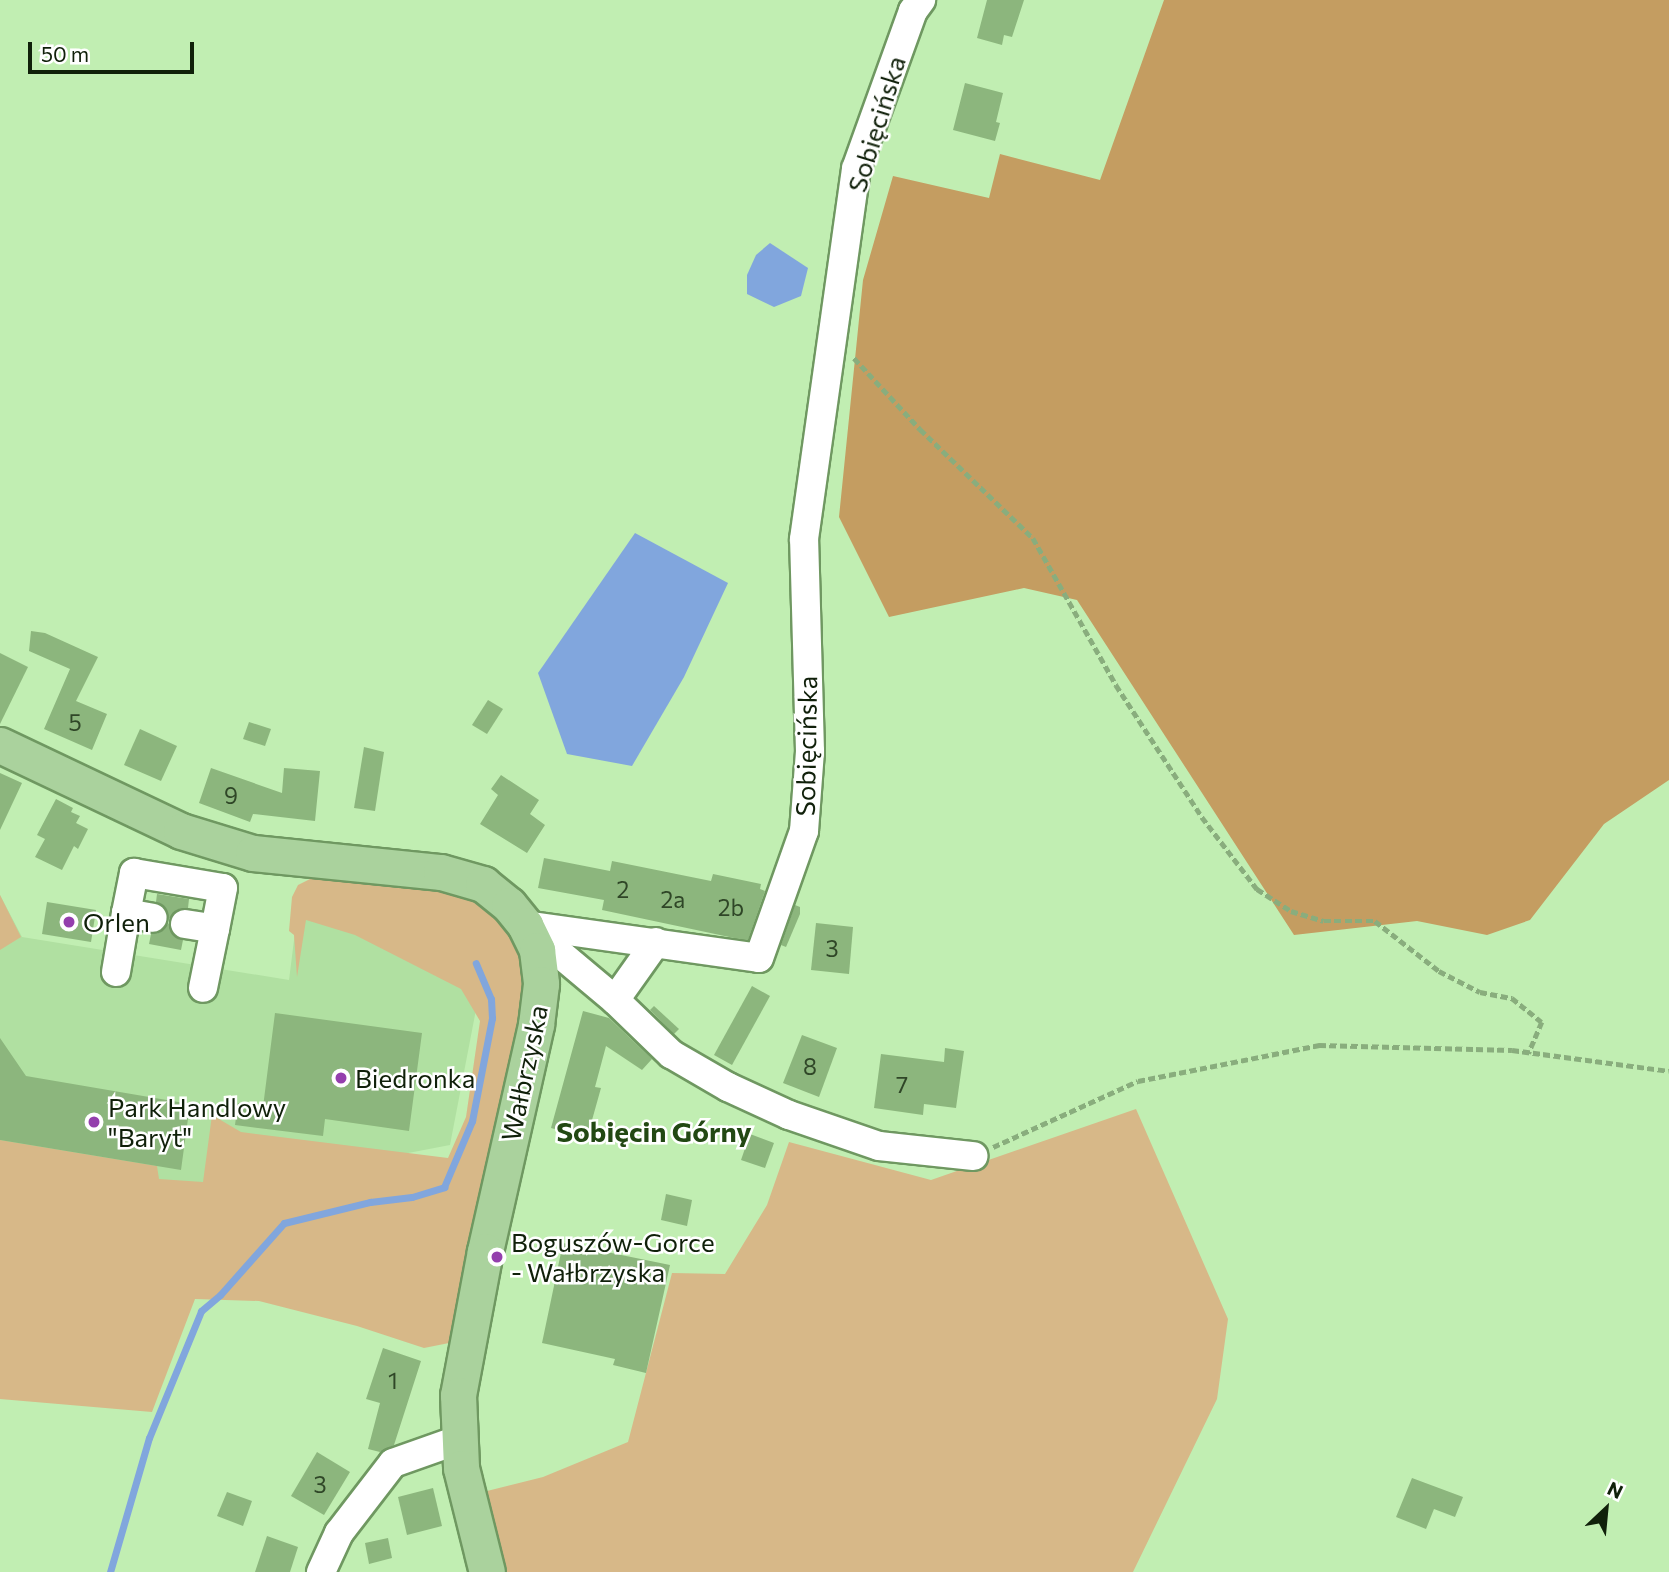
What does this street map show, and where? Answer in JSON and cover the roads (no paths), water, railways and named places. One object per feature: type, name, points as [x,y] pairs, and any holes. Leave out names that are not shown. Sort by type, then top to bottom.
[{"type":"main road","name":"Wałbrzyska","points":[[0,745],[181,831],[253,853],[441,872],[482,884],[509,905],[525,925],[537,950],[541,984],[537,1025],[464,1352],[458,1395],[458,1440],[466,1491],[487,1572]]},
{"type":"street","name":"Sobięcińska","points":[[525,925],[759,958],[804,831],[810,751],[804,539],[856,169],[913,11],[921,0]]},
{"type":"street","points":[[116,972],[140,916],[134,873],[223,888],[203,988]]},
{"type":"street","points":[[185,924],[215,929]]},
{"type":"street","points":[[525,925],[615,999],[671,1054],[728,1087],[789,1115],[879,1146],[973,1156]]},
{"type":"street","points":[[615,999],[656,942]]},
{"type":"street","points":[[321,1572],[339,1533],[393,1463],[458,1440]]},
{"type":"water","points":[[770,243],[808,268],[801,296],[774,307],[747,294],[747,275],[756,255]]},
{"type":"water","points":[[635,533],[728,583],[684,677],[632,766],[567,754],[538,673]]},
{"type":"waterway","points":[[110,1572],[149,1438],[201,1311],[220,1295],[284,1223],[370,1202],[412,1197],[444,1187],[472,1121],[492,1018],[491,999],[476,963]]},
{"type":"place","name":"Orlen","points":[[69,922]]},
{"type":"place","name":"Biedronka","points":[[341,1078]]},
{"type":"place","name":"Park Handlowy \"Baryt\"","points":[[94,1122]]},
{"type":"place","name":"Boguszów-Gorce - Wałbrzyska","points":[[497,1257]]},
{"type":"district","name":"Sobięcin Górny","points":[[654,1131]]}]
